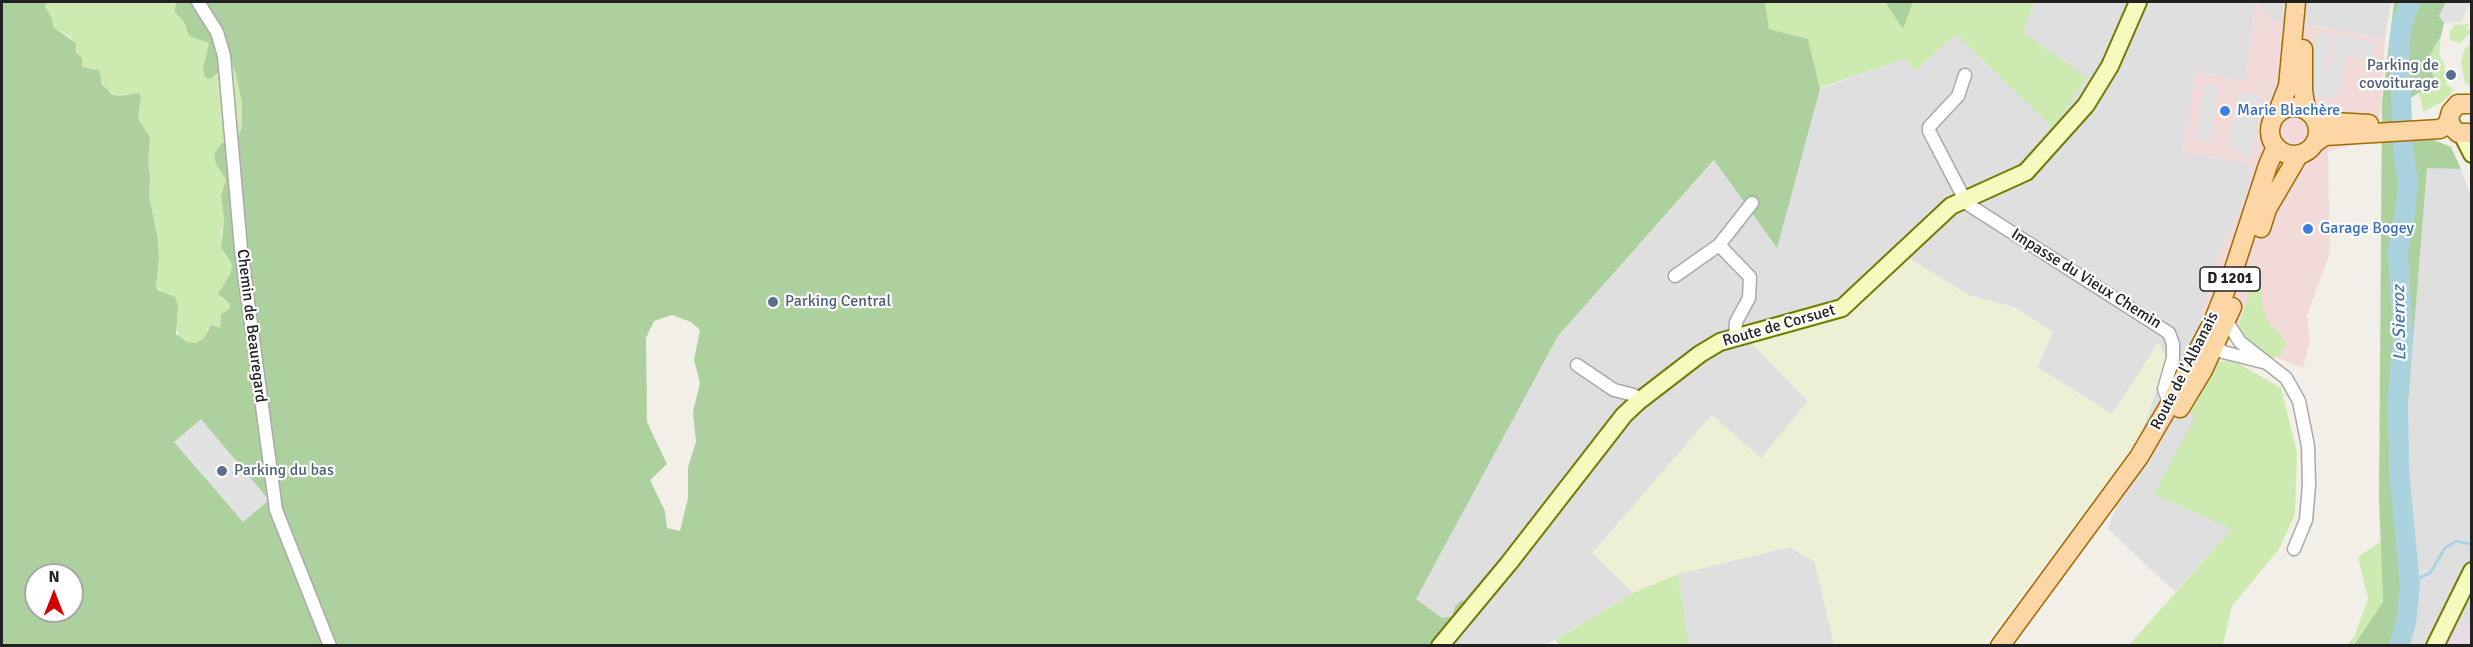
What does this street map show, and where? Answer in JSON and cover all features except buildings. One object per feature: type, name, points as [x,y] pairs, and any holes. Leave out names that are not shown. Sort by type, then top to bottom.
[{"type":"main road","points":[[2296,2],[2288,86],[2270,134],[2276,147],[2290,155],[2298,156],[2312,148],[2318,135],[2311,116],[2303,71],[2306,2]]},
{"type":"main road","points":[[2316,142],[2325,136],[2371,128],[2419,124],[2432,118],[2459,126],[2458,104],[2472,104]]},
{"type":"main road","points":[[2277,114],[2291,107],[2311,116],[2371,128]]},
{"type":"main road","name":"Route de l'Albanais","points":[[2139,458],[2213,322],[2234,269],[2276,147]]},
{"type":"main road","name":"Route de l'Albanais","points":[[2000,645],[2139,458],[2172,421],[2215,346],[2267,209],[2298,156]]},
{"type":"street","name":"Chemin de Beauregard","points":[[198,2],[217,32],[224,56],[241,249],[276,510],[330,645]]},
{"type":"street","name":"Route de Corsuet","points":[[1444,642],[1509,563],[1624,415],[1639,401],[1700,354],[1720,342],[1842,308],[1951,206],[1967,202],[2026,172],[2086,105],[2110,66],[2138,2]]},
{"type":"street","points":[[1965,75],[1958,96],[1929,127],[1929,131],[1967,202]]},
{"type":"street","points":[[2459,126],[2472,154]]},
{"type":"street","name":"Impasse du Vieux Chemin","points":[[1967,202],[2169,333],[2172,337],[2174,358],[2164,389],[2170,404]]},
{"type":"street","points":[[1675,276],[1719,245],[1752,203]]},
{"type":"street","points":[[1719,245],[1749,277],[1749,298],[1736,322],[1735,336]]},
{"type":"street","points":[[2234,269],[2232,288],[2210,339],[2223,352],[2270,364]]},
{"type":"street","points":[[2228,316],[2229,325],[2240,342],[2286,378],[2300,401],[2307,438],[2309,485],[2306,520],[2294,549]]},
{"type":"street","points":[[1577,365],[1614,390],[1634,395],[1639,401]]},
{"type":"street","points":[[2435,645],[2472,571]]},
{"type":"shaded area","points":[[2034,2],[2255,2],[2246,81],[2196,72],[2183,152],[2251,164],[2249,188],[2206,283],[2195,420],[2154,494],[2233,528],[2175,592],[2108,529],[2167,360],[2159,344],[2112,414],[2037,367],[2053,332],[2014,307],[1968,295],[1905,256],[1849,311],[1750,342],[1808,401],[1761,459],[1711,416],[1593,553],[1633,593],[1544,646],[1445,645],[1455,606],[1452,616],[1442,618],[1415,600],[1558,336],[1715,160],[1777,247],[1820,89],[1905,59],[1915,71],[1956,34],[2023,32]]},
{"type":"shaded area","points":[[2255,2],[2391,2],[2385,39],[2274,21]]},
{"type":"shaded area","points":[[2255,2],[2274,21],[2385,39],[2379,136],[2328,152],[2330,253],[2307,315],[2310,341],[2303,368],[2200,329],[2206,283],[2249,188],[2251,164],[2183,152],[2192,94],[2196,72],[2246,81]]},
{"type":"shaded area","points":[[2446,2],[2471,2],[2461,22],[2444,23],[2439,16]]},
{"type":"shaded area","points":[[2317,31],[2332,35],[2327,69],[2329,73],[2337,34],[2374,42],[2370,60],[2347,56],[2337,98],[2314,96],[2311,88],[2309,81]]},
{"type":"shaded area","points":[[2205,83],[2219,86],[2210,142],[2195,140]]},
{"type":"shaded area","points":[[2238,92],[2261,95],[2251,160],[2228,146]]},
{"type":"shaded area","points":[[2427,167],[2461,169],[2472,199],[2471,627],[2457,624],[2447,645],[2402,646],[2413,556],[2407,416]]},
{"type":"shaded area","name":"Parking du bas","points":[[201,419],[269,500],[243,522],[174,442]]},
{"type":"shaded area","points":[[1790,547],[1815,562],[1834,645],[1689,645],[1678,574]]},
{"type":"shaded area","points":[[2457,623],[2471,627],[2471,645],[2447,645]]},
{"type":"green space","points":[[2,2],[47,2],[45,7],[52,18],[53,27],[76,43],[76,52],[82,58],[82,67],[99,70],[102,84],[111,94],[119,96],[138,93],[141,96],[138,119],[150,137],[149,195],[158,240],[159,258],[156,286],[158,290],[175,297],[178,306],[176,334],[187,342],[196,343],[204,338],[211,325],[220,328],[221,314],[230,308],[230,304],[218,294],[230,274],[232,265],[221,248],[224,219],[221,195],[226,180],[216,164],[214,154],[222,143],[231,141],[239,135],[242,127],[242,103],[232,65],[228,64],[208,79],[204,76],[203,67],[209,43],[189,36],[184,22],[174,11],[177,2],[1765,2],[1769,29],[1808,39],[1820,89],[1777,248],[1714,160],[1558,336],[1416,599],[1442,618],[1452,616],[1455,606],[1462,600],[1469,609],[1445,645],[2,646]],"holes":[[[672,315],[691,322],[700,330],[694,360],[700,383],[693,412],[696,442],[688,467],[688,498],[680,531],[667,528],[665,511],[650,480],[667,464],[647,422],[646,338],[654,321]]]},
{"type":"green space","points":[[45,2],[177,2],[175,12],[184,22],[185,27],[194,38],[209,43],[203,67],[204,76],[214,77],[228,64],[235,69],[242,103],[242,127],[239,135],[216,164],[226,180],[221,195],[224,219],[221,233],[223,253],[232,265],[230,274],[220,290],[221,298],[230,304],[230,308],[221,314],[220,328],[208,328],[204,338],[196,343],[179,338],[176,325],[178,306],[156,286],[158,240],[149,195],[148,153],[138,119],[141,96],[128,94],[119,96],[107,91],[95,68],[82,67],[73,39],[53,27]]},
{"type":"green space","points":[[1765,2],[1885,2],[1903,28],[1913,2],[2034,2],[2023,32],[2087,78],[2053,128],[1956,34],[1915,71],[1905,59],[1819,88],[1808,39],[1769,29]]},
{"type":"green space","points":[[1885,2],[1913,2],[1903,29]]},
{"type":"green space","points":[[2394,2],[2446,2],[2439,16],[2444,23],[2441,36],[2427,60],[2436,82],[2409,99],[2407,115],[2427,137],[2451,147],[2461,169],[2427,168],[2407,416],[2413,556],[2402,645],[2353,646],[2383,602],[2379,499],[2382,101]]},
{"type":"green space","points":[[2469,24],[2466,28],[2471,30],[2471,33],[2459,43],[2450,40],[2450,29],[2453,30],[2453,25]]},
{"type":"green space","points":[[2441,36],[2439,55],[2444,63],[2447,85],[2453,89],[2442,102],[2423,112],[2418,93],[2436,82],[2427,60]]},
{"type":"green space","points":[[2471,43],[2471,86],[2465,83],[2461,62],[2464,50]]},
{"type":"green space","points":[[1905,255],[1968,295],[2014,308],[2053,332],[2037,367],[2112,414],[2158,343],[2167,360],[2139,439],[1983,645],[1834,645],[1815,562],[1790,547],[1678,574],[1633,593],[1592,553],[1712,415],[1761,458],[1808,401],[1750,342],[1849,311]]},
{"type":"green space","points":[[2257,274],[2261,276],[2262,307],[2271,326],[2282,335],[2285,344],[2282,354],[2271,359],[2243,339],[2237,330]]},
{"type":"green space","points":[[2232,360],[2281,388],[2297,453],[2295,514],[2279,549],[2232,606],[2223,645],[2128,646],[2232,529],[2154,494],[2194,420],[2189,406],[2214,362]]},
{"type":"green space","points":[[2381,541],[2383,602],[2353,645],[2346,646],[2354,637],[2368,599],[2358,557]]},
{"type":"green space","points":[[1678,574],[1689,645],[1561,646],[1555,640],[1633,593]]},
{"type":"water","points":[[2416,583],[2406,645],[2391,645],[2397,629],[2404,589]]},
{"type":"waterway","name":"Le Sierroz","points":[[2399,646],[2406,623],[2410,586],[2399,469],[2398,398],[2403,337],[2398,251],[2408,184],[2403,147],[2399,45],[2402,24],[2410,2]]},
{"type":"waterway","points":[[2410,582],[2430,573],[2445,548],[2456,541],[2470,544]]},
{"type":"place","name":"Parking de covoiturage","points":[[2451,75]]},
{"type":"place","name":"Marie Blachère","points":[[2225,111]]},
{"type":"place","name":"Garage Bogey","points":[[2308,229]]},
{"type":"place","name":"Parking Central","points":[[773,302]]},
{"type":"place","name":"Parking du bas","points":[[222,471]]}]
